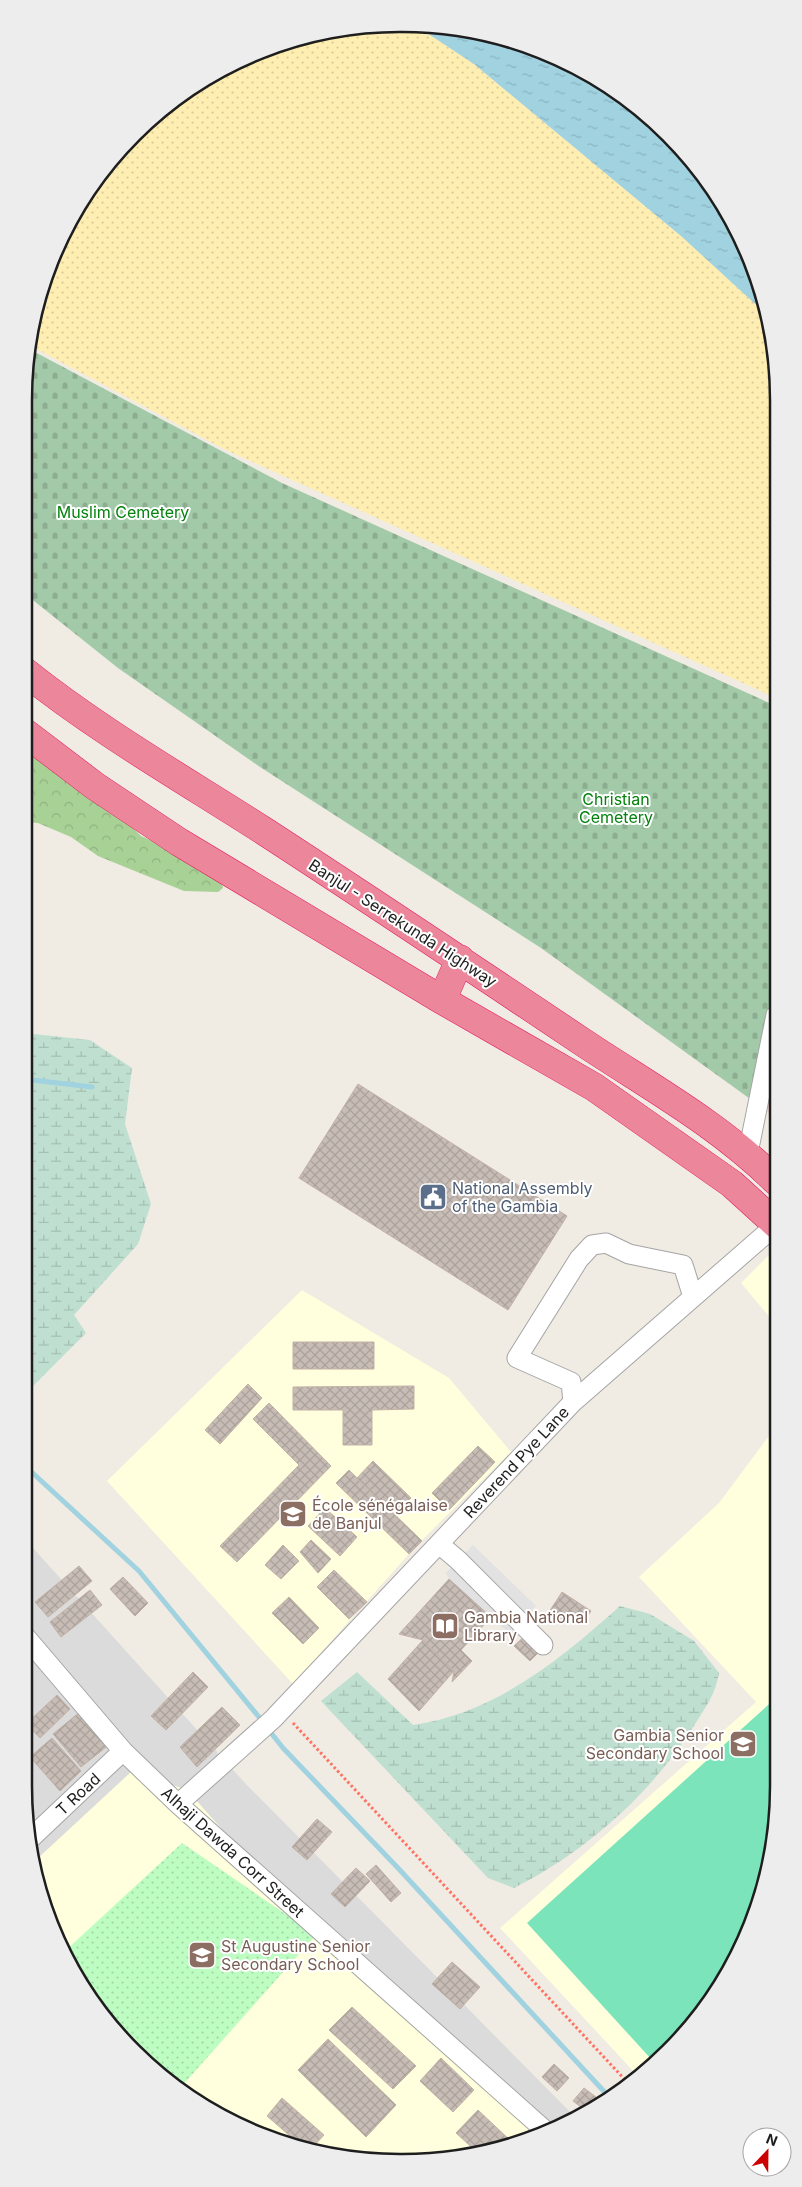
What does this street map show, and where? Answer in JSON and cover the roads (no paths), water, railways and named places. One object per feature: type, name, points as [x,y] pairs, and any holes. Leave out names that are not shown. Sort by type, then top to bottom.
[{"type":"highway","name":"Banjul - Serrekunda Highway","points":[[32,677],[139,753],[460,959],[583,1042],[687,1108],[748,1153],[770,1175]]},
{"type":"highway","points":[[32,738],[95,786],[179,842],[442,1000],[594,1087],[732,1184],[770,1218]]},
{"type":"highway","points":[[442,1000],[460,959]]},
{"type":"street","points":[[748,1153],[770,1045]]},
{"type":"street","name":"Reverend Pye Lane","points":[[178,1804],[277,1714],[573,1402],[770,1230]]},
{"type":"street","points":[[573,1402],[571,1382],[517,1358],[579,1259],[592,1245],[606,1243],[629,1254],[683,1265],[693,1297]]},
{"type":"street","points":[[439,1544],[458,1560],[542,1645]]},
{"type":"street","name":"Alhaji Dawda Corr Street","points":[[32,1644],[123,1752],[178,1804],[541,2127]]},
{"type":"street","name":"T Road","points":[[36,1833],[123,1752]]},
{"type":"water","points":[[428,33],[496,45],[542,61],[585,82],[606,95],[644,124],[678,158],[707,196],[731,238],[750,283],[757,305],[681,236],[474,64]]},
{"type":"waterway","points":[[32,1080],[92,1087]]},
{"type":"waterway","points":[[32,1472],[139,1571],[263,1722]]},
{"type":"waterway","points":[[268,1729],[283,1748],[398,1868],[605,2093]]},
{"type":"place","name":"National Assembly of the Gambia","points":[[433,1197]]},
{"type":"place","name":"École sénégalaise de Banjul","points":[[293,1514]]},
{"type":"place","name":"Gambia National Library","points":[[445,1626]]},
{"type":"place","name":"Gambia Senior Secondary School","points":[[743,1744]]},
{"type":"place","name":"St Augustine Senior Secondary School","points":[[202,1955]]},
{"type":"park label","name":"Muslim Cemetery","points":[[123,512]]},
{"type":"park label","name":"Christian Cemetery","points":[[616,808]]}]
